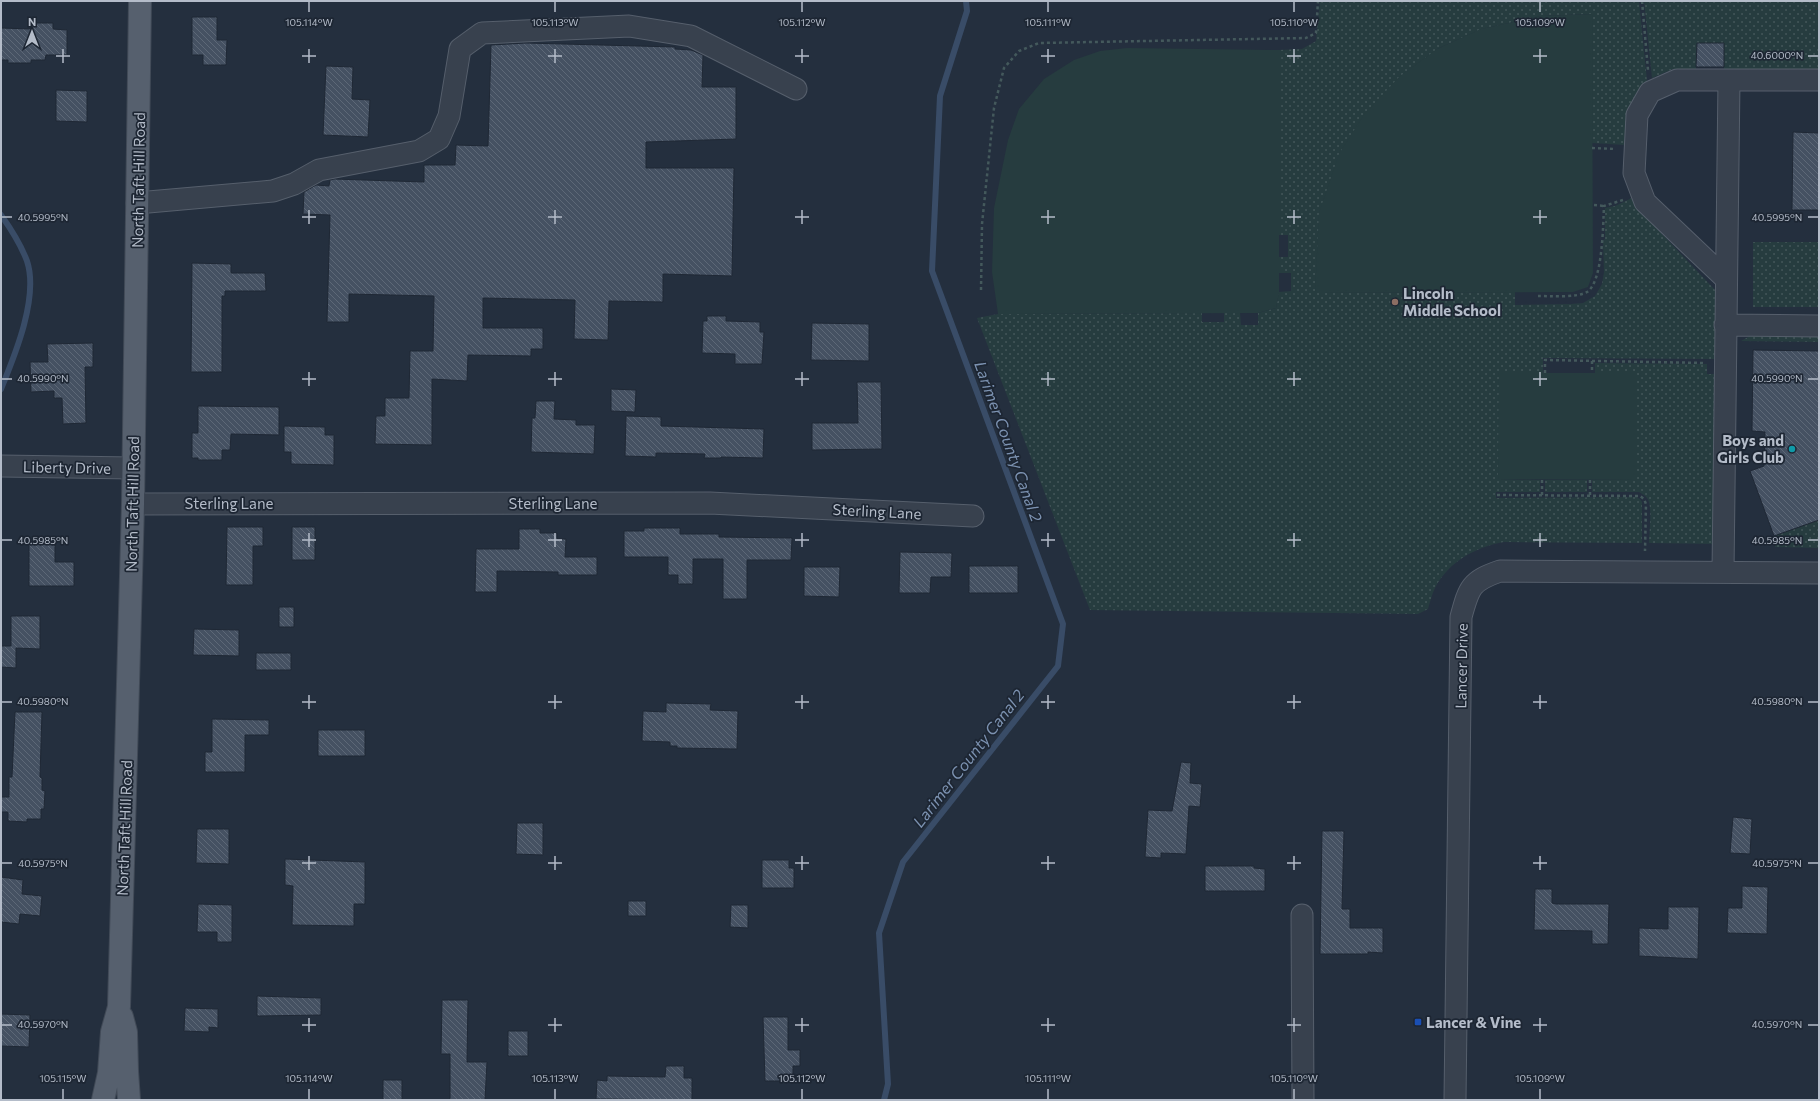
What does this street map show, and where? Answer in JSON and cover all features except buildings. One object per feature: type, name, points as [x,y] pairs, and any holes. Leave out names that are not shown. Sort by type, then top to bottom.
[{"type":"main road","name":"North Taft Hill Road","points":[[103,1100],[109,1073],[112,1032],[119,1007],[133,504],[140,1]]},
{"type":"main road","name":"North Taft Hill Road","points":[[119,1007],[126,1032],[129,1100]]},
{"type":"street","points":[[137,203],[273,191],[294,184],[319,170],[419,151],[439,139],[449,116],[460,48],[482,33],[629,26],[691,36],[796,89]]},
{"type":"street","points":[[1726,280],[1645,202],[1634,173],[1637,115],[1650,92],[1677,80],[1819,80]]},
{"type":"street","points":[[1723,572],[1729,80]]},
{"type":"street","points":[[1726,325],[1819,326]]},
{"type":"street","name":"Liberty Drive","points":[[1,466],[133,468]]},
{"type":"street","name":"Sterling Lane","points":[[133,504],[710,503],[973,516]]},
{"type":"street","name":"Lancer Drive","points":[[1455,1100],[1461,617],[1466,596],[1473,585],[1483,577],[1500,571],[1819,573]]},
{"type":"street","points":[[1302,915],[1303,1100]]},
{"type":"path","points":[[981,290],[982,224],[994,108],[1004,68],[1019,51],[1039,43],[1306,38],[1316,33],[1318,1]]},
{"type":"path","points":[[1642,1],[1650,92]]},
{"type":"path","points":[[1594,206],[1615,204],[1641,191]]},
{"type":"path","points":[[1538,296],[1570,296],[1581,294],[1587,292],[1594,285],[1601,257],[1604,206]]},
{"type":"path","points":[[1544,373],[1545,360],[1725,363]]},
{"type":"path","points":[[1592,361],[1592,373]]},
{"type":"path","points":[[1542,480],[1542,495]]},
{"type":"path","points":[[1590,480],[1590,495]]},
{"type":"path","points":[[1496,495],[1640,496],[1644,499],[1646,504],[1645,572]]},
{"type":"green space","points":[[1320,1],[1639,1],[1647,81],[1635,95],[1629,110],[1625,145],[1592,143],[1591,14],[1541,16],[1482,29],[1437,49],[1315,293],[1515,292],[1515,305],[1583,303],[1595,296],[1602,284],[1604,272],[1603,241],[1605,239],[1605,208],[1615,206],[1632,198],[1640,211],[1717,292],[1716,359],[1543,358],[1543,373],[1499,373],[1499,479],[1540,480],[1540,492],[1496,492],[1496,498],[1636,497],[1642,502],[1642,543],[1504,542],[1494,544],[1464,557],[1448,570],[1435,588],[1428,609],[1418,614],[1090,610],[977,318],[998,314],[1202,313],[1202,322],[1224,322],[1224,313],[1240,313],[1241,325],[1258,325],[1258,313],[1276,308],[1279,292],[1291,291],[1291,273],[1279,273],[1279,257],[1288,257],[1288,235],[1279,235],[1279,50],[1302,49],[1316,41]]},
{"type":"green space","points":[[1644,1],[1819,1],[1819,69],[1724,70],[1724,43],[1697,43],[1696,69],[1673,69],[1652,78]]},
{"type":"green space","points":[[1816,1],[1819,1],[1819,49],[1815,49]]},
{"type":"green space","points":[[1592,14],[1593,273],[1588,287],[1573,292],[1315,293],[1319,213],[1339,154],[1363,116],[1399,77],[1437,49],[1481,29],[1541,16]]},
{"type":"green space","points":[[1127,48],[1279,50],[1279,293],[1276,308],[1258,313],[998,314],[992,272],[994,208],[1008,140],[1019,109],[1044,79],[1074,60],[1100,51]]},
{"type":"green space","points":[[1753,242],[1819,242],[1819,307],[1753,307]]},
{"type":"green space","points":[[1750,336],[1819,336],[1819,342],[1741,341]]},
{"type":"green space","points":[[1595,363],[1707,364],[1707,374],[1716,374],[1716,544],[1649,543],[1650,507],[1645,496],[1639,492],[1592,492],[1592,480],[1637,480],[1637,374],[1595,373]]},
{"type":"green space","points":[[1499,373],[1637,373],[1637,480],[1498,479]]},
{"type":"green space","points":[[1545,480],[1587,480],[1587,492],[1545,492]]},
{"type":"green space","points":[[1819,520],[1819,548],[1775,547],[1774,536]]},
{"type":"waterway","name":"Larimer County Canal 2","points":[[884,1100],[888,1084],[879,933],[903,862],[1058,666],[1063,624],[932,271],[940,96],[967,11],[966,1]]},
{"type":"waterway","points":[[1,215],[16,237],[22,249],[27,261],[30,275],[30,291],[24,326],[13,360],[1,389]]},
{"type":"place","name":"Lincoln Middle School","points":[[1395,302]]},
{"type":"place","name":"Boys and Girls Club","points":[[1792,449]]},
{"type":"place","name":"Lancer & Vine","points":[[1418,1022]]}]
